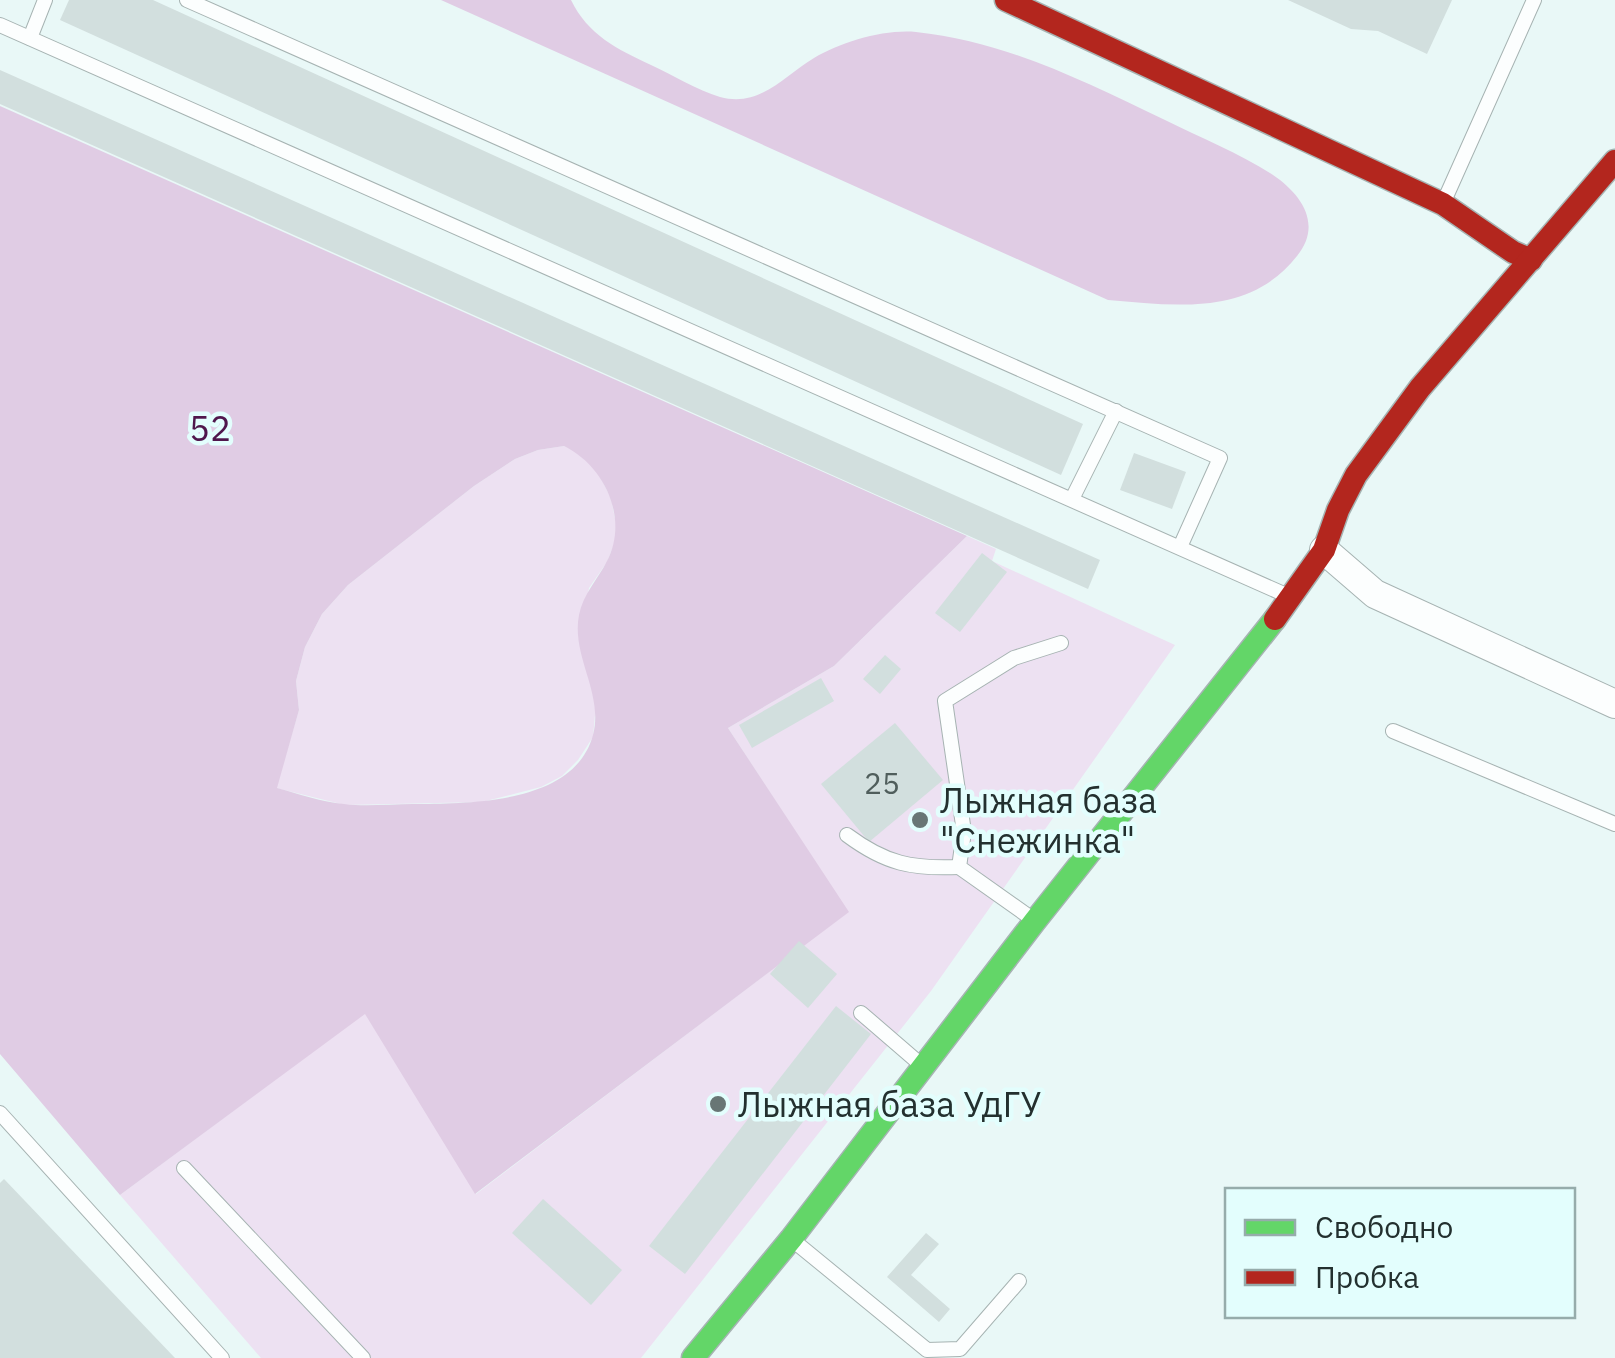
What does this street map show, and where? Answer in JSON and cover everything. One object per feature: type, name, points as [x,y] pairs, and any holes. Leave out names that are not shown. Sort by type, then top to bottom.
[{"type":"street","points":[[1006,0],[1443,204],[1531,260]]},
{"type":"street","points":[[692,1358],[791,1239],[1036,921],[1255,648],[1324,550],[1356,474],[1420,388],[1615,161]]},
{"type":"street","points":[[1324,550],[1375,594],[1615,704]]},
{"type":"lane","points":[[30,38],[45,0]]},
{"type":"lane","points":[[186,0],[1220,458],[1180,548]]},
{"type":"lane","points":[[1443,204],[1534,0]]},
{"type":"lane","points":[[0,25],[1291,597]]},
{"type":"lane","points":[[1072,499],[1116,411]]},
{"type":"lane","points":[[959,867],[964,832],[945,700],[1014,658],[1062,643]]},
{"type":"lane","points":[[1393,731],[1615,824]]},
{"type":"lane","points":[[847,836],[872,854],[916,869],[959,867],[1036,921]]},
{"type":"lane","points":[[860,1013],[924,1066]]},
{"type":"lane","points":[[0,1112],[222,1358]]},
{"type":"lane","points":[[184,1168],[363,1358]]},
{"type":"lane","points":[[791,1239],[927,1350],[960,1349],[1019,1281]]},
{"type":"shaded area","points":[[564,446],[581,454],[597,471],[611,498],[616,524],[615,542],[607,562],[589,588],[579,642],[596,704],[593,737],[578,760],[562,776],[541,787],[482,802],[345,805],[276,788],[299,710],[296,681],[305,647],[322,614],[348,585],[474,486],[515,459]]},
{"type":"shaded area","name":"Лыжная база УдГУ","points":[[967,536],[996,549],[992,561],[1175,645],[931,991],[641,1358],[261,1358],[120,1195],[365,1013],[476,1194],[848,912],[728,728],[834,666]]},
{"type":"green space","points":[[441,0],[571,0],[586,23],[615,47],[703,90],[734,99],[771,88],[825,52],[877,35],[916,32],[982,44],[1074,78],[1260,167],[1300,201],[1308,221],[1305,244],[1278,275],[1235,298],[1186,305],[1108,300]]},
{"type":"green space","name":"52","points":[[0,106],[967,536],[834,666],[728,728],[849,912],[475,1194],[365,1014],[120,1195],[0,1054]],"holes":[[[564,446],[579,455],[609,495],[615,528],[607,561],[587,593],[579,615],[579,645],[595,719],[593,735],[582,758],[565,775],[542,787],[490,800],[352,805],[277,788],[299,710],[296,681],[305,647],[322,614],[348,585],[474,486],[515,459]]]},
{"type":"building","points":[[69,0],[153,0],[1083,424],[1061,475],[60,20]]},
{"type":"building","points":[[1288,0],[1452,0],[1427,54],[1378,31],[1351,29]]},
{"type":"building","points":[[0,70],[1100,560],[1088,589],[0,104]]},
{"type":"building","points":[[1134,453],[1186,472],[1172,509],[1120,490]]},
{"type":"building","points":[[982,553],[1007,572],[960,632],[935,613]]},
{"type":"building","points":[[885,655],[901,669],[880,694],[863,679]]},
{"type":"building","points":[[821,678],[834,701],[752,748],[739,725]]},
{"type":"building","points":[[895,723],[943,780],[869,842],[821,784]]},
{"type":"building","points":[[799,941],[837,974],[808,1008],[770,974]]},
{"type":"building","points":[[836,1006],[871,1034],[685,1274],[649,1246]]},
{"type":"building","points":[[4,1179],[175,1358],[0,1358],[0,1183]]},
{"type":"building","points":[[543,1199],[622,1270],[591,1305],[512,1233]]},
{"type":"building","points":[[926,1233],[939,1244],[911,1275],[950,1309],[939,1322],[887,1277]]},
{"type":"traffic: fast","points":[[693,1358],[791,1239],[1035,921],[1275,619]]},
{"type":"traffic: jam","points":[[1006,0],[1443,204],[1531,260]]},
{"type":"traffic: jam","points":[[1275,619],[1324,550],[1356,475],[1420,388],[1615,161]]},
{"type":"place","name":"Лыжная база \"Снежинка\"","points":[[920,820]]},
{"type":"place","name":"Лыжная база УдГУ","points":[[718,1104]]}]
